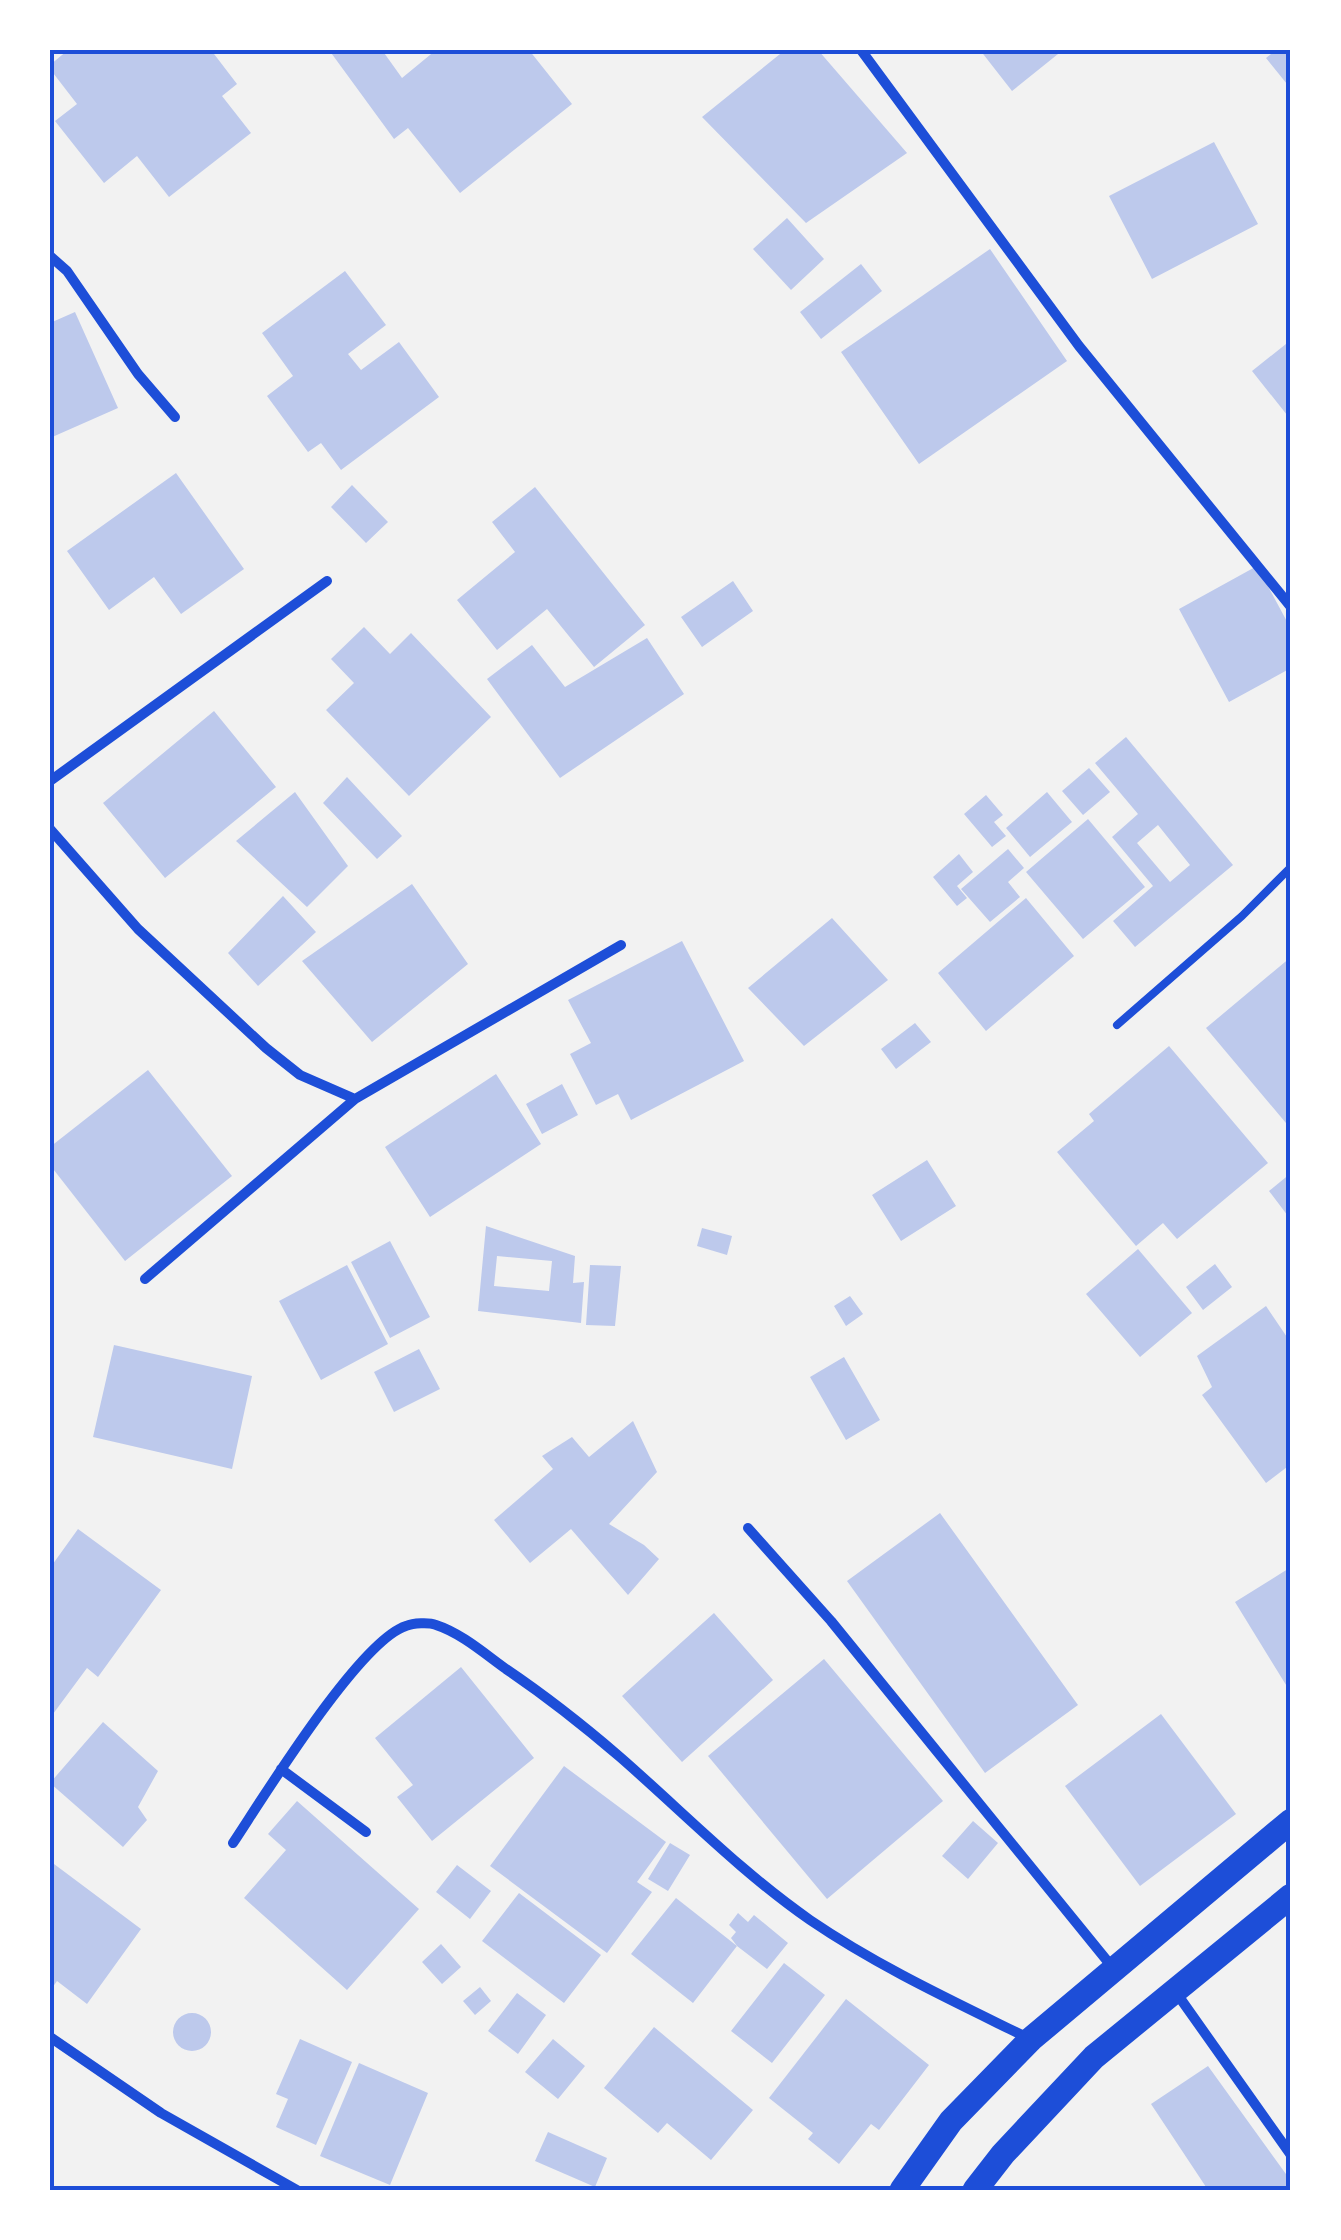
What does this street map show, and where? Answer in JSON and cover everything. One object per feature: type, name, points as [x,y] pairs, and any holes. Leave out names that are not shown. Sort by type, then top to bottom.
[{"type":"main road","points":[[902,2190],[950,2121],[1031,2039],[1291,1821]]},
{"type":"main road","points":[[975,2190],[1094,2056],[1291,1896]]},
{"type":"street","points":[[861,50],[1079,346],[1291,606]]},
{"type":"street","points":[[50,256],[67,271],[138,374],[175,417]]},
{"type":"street","points":[[50,781],[327,581]]},
{"type":"street","points":[[50,829],[54,841],[138,928],[266,1048],[300,1075],[356,1099]]},
{"type":"street","points":[[145,1279],[356,1099],[621,945]]},
{"type":"street","points":[[748,1528],[831,1620],[1114,1969]]},
{"type":"street","points":[[233,1844],[281,1770],[382,1639],[406,1625],[434,1624],[542,1694],[618,1756],[728,1856],[809,1918],[874,1960],[1031,2039]]},
{"type":"street","points":[[281,1770],[366,1832]]},
{"type":"street","points":[[1174,1990],[1291,2155]]},
{"type":"street","points":[[50,2038],[161,2113],[297,2190]]},
{"type":"lane","points":[[1117,1024],[1242,916],[1291,868]]},
{"type":"building","points":[[68,50],[211,50],[237,84],[222,96],[251,133],[169,197],[137,156],[104,183],[55,121],[77,104],[50,69]]},
{"type":"building","points":[[329,50],[382,50],[402,78],[436,50],[529,50],[572,104],[460,193],[408,128],[394,139]]},
{"type":"building","points":[[785,50],[818,50],[907,153],[806,223],[702,117]]},
{"type":"building","points":[[980,50],[1063,50],[1012,91]]},
{"type":"building","points":[[1276,50],[1291,50],[1291,89],[1266,58]]},
{"type":"building","points":[[1214,142],[1258,224],[1152,279],[1109,196]]},
{"type":"building","points":[[787,218],[824,259],[791,290],[753,249]]},
{"type":"building","points":[[990,249],[1067,361],[919,464],[841,352]]},
{"type":"building","points":[[861,264],[882,291],[821,339],[800,312]]},
{"type":"building","points":[[345,271],[386,325],[348,354],[361,370],[399,342],[439,397],[341,470],[321,443],[308,452],[267,396],[293,376],[262,333]]},
{"type":"building","points":[[75,312],[118,408],[50,438],[50,323]]},
{"type":"building","points":[[1291,340],[1291,420],[1252,371]]},
{"type":"building","points":[[176,473],[244,569],[181,614],[154,577],[109,610],[67,551]]},
{"type":"building","points":[[352,485],[388,522],[366,543],[331,507]]},
{"type":"building","points":[[535,487],[645,625],[594,667],[547,609],[497,650],[457,600],[515,552],[492,522]]},
{"type":"building","points":[[1257,566],[1291,629],[1291,668],[1229,702],[1179,609]]},
{"type":"building","points":[[733,581],[753,611],[702,647],[681,617]]},
{"type":"building","points":[[364,627],[390,654],[411,633],[491,717],[409,796],[326,710],[354,683],[331,659]]},
{"type":"building","points":[[647,638],[684,694],[560,778],[487,679],[532,645],[565,687]]},
{"type":"building","points":[[214,711],[276,787],[165,878],[103,803]]},
{"type":"building","points":[[1126,737],[1233,865],[1135,947],[1113,921],[1153,886],[1112,837],[1138,814],[1095,763]],"holes":[[[1158,825],[1190,865],[1170,882],[1137,843]]]},
{"type":"building","points":[[1089,768],[1110,792],[1083,815],[1062,791]]},
{"type":"building","points":[[347,777],[402,836],[377,859],[323,803]]},
{"type":"building","points":[[295,792],[348,866],[307,907],[236,841]]},
{"type":"building","points":[[1047,792],[1072,822],[1030,857],[1006,828]]},
{"type":"building","points":[[986,795],[1003,815],[994,822],[1006,836],[992,847],[964,814]]},
{"type":"building","points":[[1088,819],[1145,887],[1083,939],[1026,872]]},
{"type":"building","points":[[1008,849],[1024,868],[1008,882],[1020,897],[990,922],[961,889]]},
{"type":"building","points":[[959,854],[973,872],[957,886],[967,898],[957,906],[933,877]]},
{"type":"building","points":[[412,884],[468,964],[372,1042],[302,961]]},
{"type":"building","points":[[283,896],[316,932],[258,986],[228,953]]},
{"type":"building","points":[[1026,898],[1074,956],[986,1031],[938,973]]},
{"type":"building","points":[[832,918],[888,980],[804,1046],[748,988]]},
{"type":"building","points":[[682,941],[744,1061],[631,1120],[618,1094],[596,1105],[570,1054],[591,1043],[568,1000]]},
{"type":"building","points":[[1291,957],[1291,1129],[1206,1028]]},
{"type":"building","points":[[915,1023],[931,1042],[896,1069],[881,1049]]},
{"type":"building","points":[[1169,1046],[1268,1163],[1177,1239],[1163,1223],[1136,1246],[1057,1152],[1094,1121],[1089,1114]]},
{"type":"building","points":[[148,1070],[232,1176],[125,1261],[50,1165],[50,1147]]},
{"type":"building","points":[[496,1074],[541,1144],[430,1217],[385,1147]]},
{"type":"building","points":[[562,1084],[578,1115],[542,1134],[526,1104]]},
{"type":"building","points":[[927,1160],[956,1206],[901,1241],[872,1195]]},
{"type":"building","points":[[1291,1173],[1291,1220],[1269,1191]]},
{"type":"building","points":[[486,1226],[575,1256],[573,1283],[584,1282],[581,1323],[478,1311]],"holes":[[[497,1256],[552,1261],[549,1291],[494,1286]]]},
{"type":"building","points":[[702,1228],[732,1236],[727,1255],[697,1246]]},
{"type":"building","points":[[390,1241],[430,1317],[390,1338],[351,1262]]},
{"type":"building","points":[[1138,1249],[1192,1313],[1140,1357],[1086,1294]]},
{"type":"building","points":[[1215,1264],[1232,1287],[1203,1310],[1186,1287]]},
{"type":"building","points":[[347,1265],[388,1344],[321,1380],[279,1301]]},
{"type":"building","points":[[590,1265],[621,1266],[615,1326],[586,1325]]},
{"type":"building","points":[[850,1296],[863,1314],[846,1326],[834,1306]]},
{"type":"building","points":[[1266,1306],[1291,1343],[1291,1464],[1266,1483],[1202,1395],[1212,1387],[1197,1356]]},
{"type":"building","points":[[114,1345],[252,1376],[232,1469],[93,1437]]},
{"type":"building","points":[[419,1349],[440,1389],[394,1412],[374,1372]]},
{"type":"building","points":[[844,1357],[880,1420],[846,1440],[810,1377]]},
{"type":"building","points":[[633,1421],[657,1472],[609,1524],[659,1559],[628,1595],[571,1529],[530,1563],[494,1520],[553,1469],[542,1456],[572,1437],[589,1457]]},
{"type":"building","points":[[940,1513],[1078,1705],[985,1773],[847,1581]]},
{"type":"building","points":[[78,1529],[161,1590],[98,1677],[87,1668],[53,1714],[50,1568]]},
{"type":"building","points":[[1291,1567],[1291,1693],[1235,1602]]},
{"type":"building","points":[[714,1613],[773,1680],[682,1762],[622,1696]]},
{"type":"building","points":[[824,1659],[943,1801],[827,1899],[708,1756]]},
{"type":"building","points":[[461,1667],[534,1758],[432,1841],[397,1797],[413,1785],[375,1738]]},
{"type":"building","points":[[1161,1714],[1236,1814],[1140,1886],[1065,1786]]},
{"type":"building","points":[[103,1722],[158,1771],[138,1807],[147,1820],[123,1847],[50,1783]]},
{"type":"building","points":[[564,1766],[666,1842],[637,1882],[652,1892],[607,1953],[490,1866]]},
{"type":"building","points":[[297,1801],[419,1909],[347,1990],[244,1898],[286,1850],[268,1834]]},
{"type":"building","points":[[973,1821],[998,1843],[968,1879],[942,1856]]},
{"type":"building","points":[[670,1843],[690,1855],[668,1891],[648,1879]]},
{"type":"building","points":[[50,1861],[141,1929],[87,2004],[57,1981],[50,1991]]},
{"type":"building","points":[[457,1865],[491,1891],[470,1919],[436,1892]]},
{"type":"building","points":[[519,1893],[601,1955],[564,2003],[482,1941]]},
{"type":"building","points":[[676,1898],[737,1946],[693,2003],[631,1954]]},
{"type":"building","points":[[738,1913],[748,1922],[754,1915],[788,1943],[767,1969],[731,1938],[736,1932],[729,1925]]},
{"type":"building","points":[[441,1944],[461,1967],[442,1984],[422,1962]]},
{"type":"building","points":[[784,1963],[825,1995],[772,2063],[731,2031]]},
{"type":"building","points":[[480,1987],[491,2001],[475,2015],[463,2001]]},
{"type":"building","points":[[517,1993],[546,2015],[518,2054],[488,2031]]},
{"type":"building","points":[[846,1999],[929,2065],[879,2130],[871,2124],[839,2164],[808,2139],[813,2133],[769,2098]]},
{"type":"building","points":[[192,2013],[206,2018],[211,2032],[206,2046],[192,2051],[178,2046],[173,2032],[178,2018]]},
{"type":"building","points":[[654,2027],[753,2110],[711,2160],[667,2123],[658,2133],[604,2088]]},
{"type":"building","points":[[300,2039],[352,2062],[316,2145],[276,2127],[288,2099],[276,2094]]},
{"type":"building","points":[[553,2039],[585,2066],[558,2099],[525,2072]]},
{"type":"building","points":[[359,2063],[428,2093],[390,2185],[320,2156]]},
{"type":"building","points":[[1208,2066],[1291,2185],[1282,2190],[1208,2190],[1151,2104]]},
{"type":"building","points":[[548,2132],[607,2158],[595,2187],[535,2161]]}]
